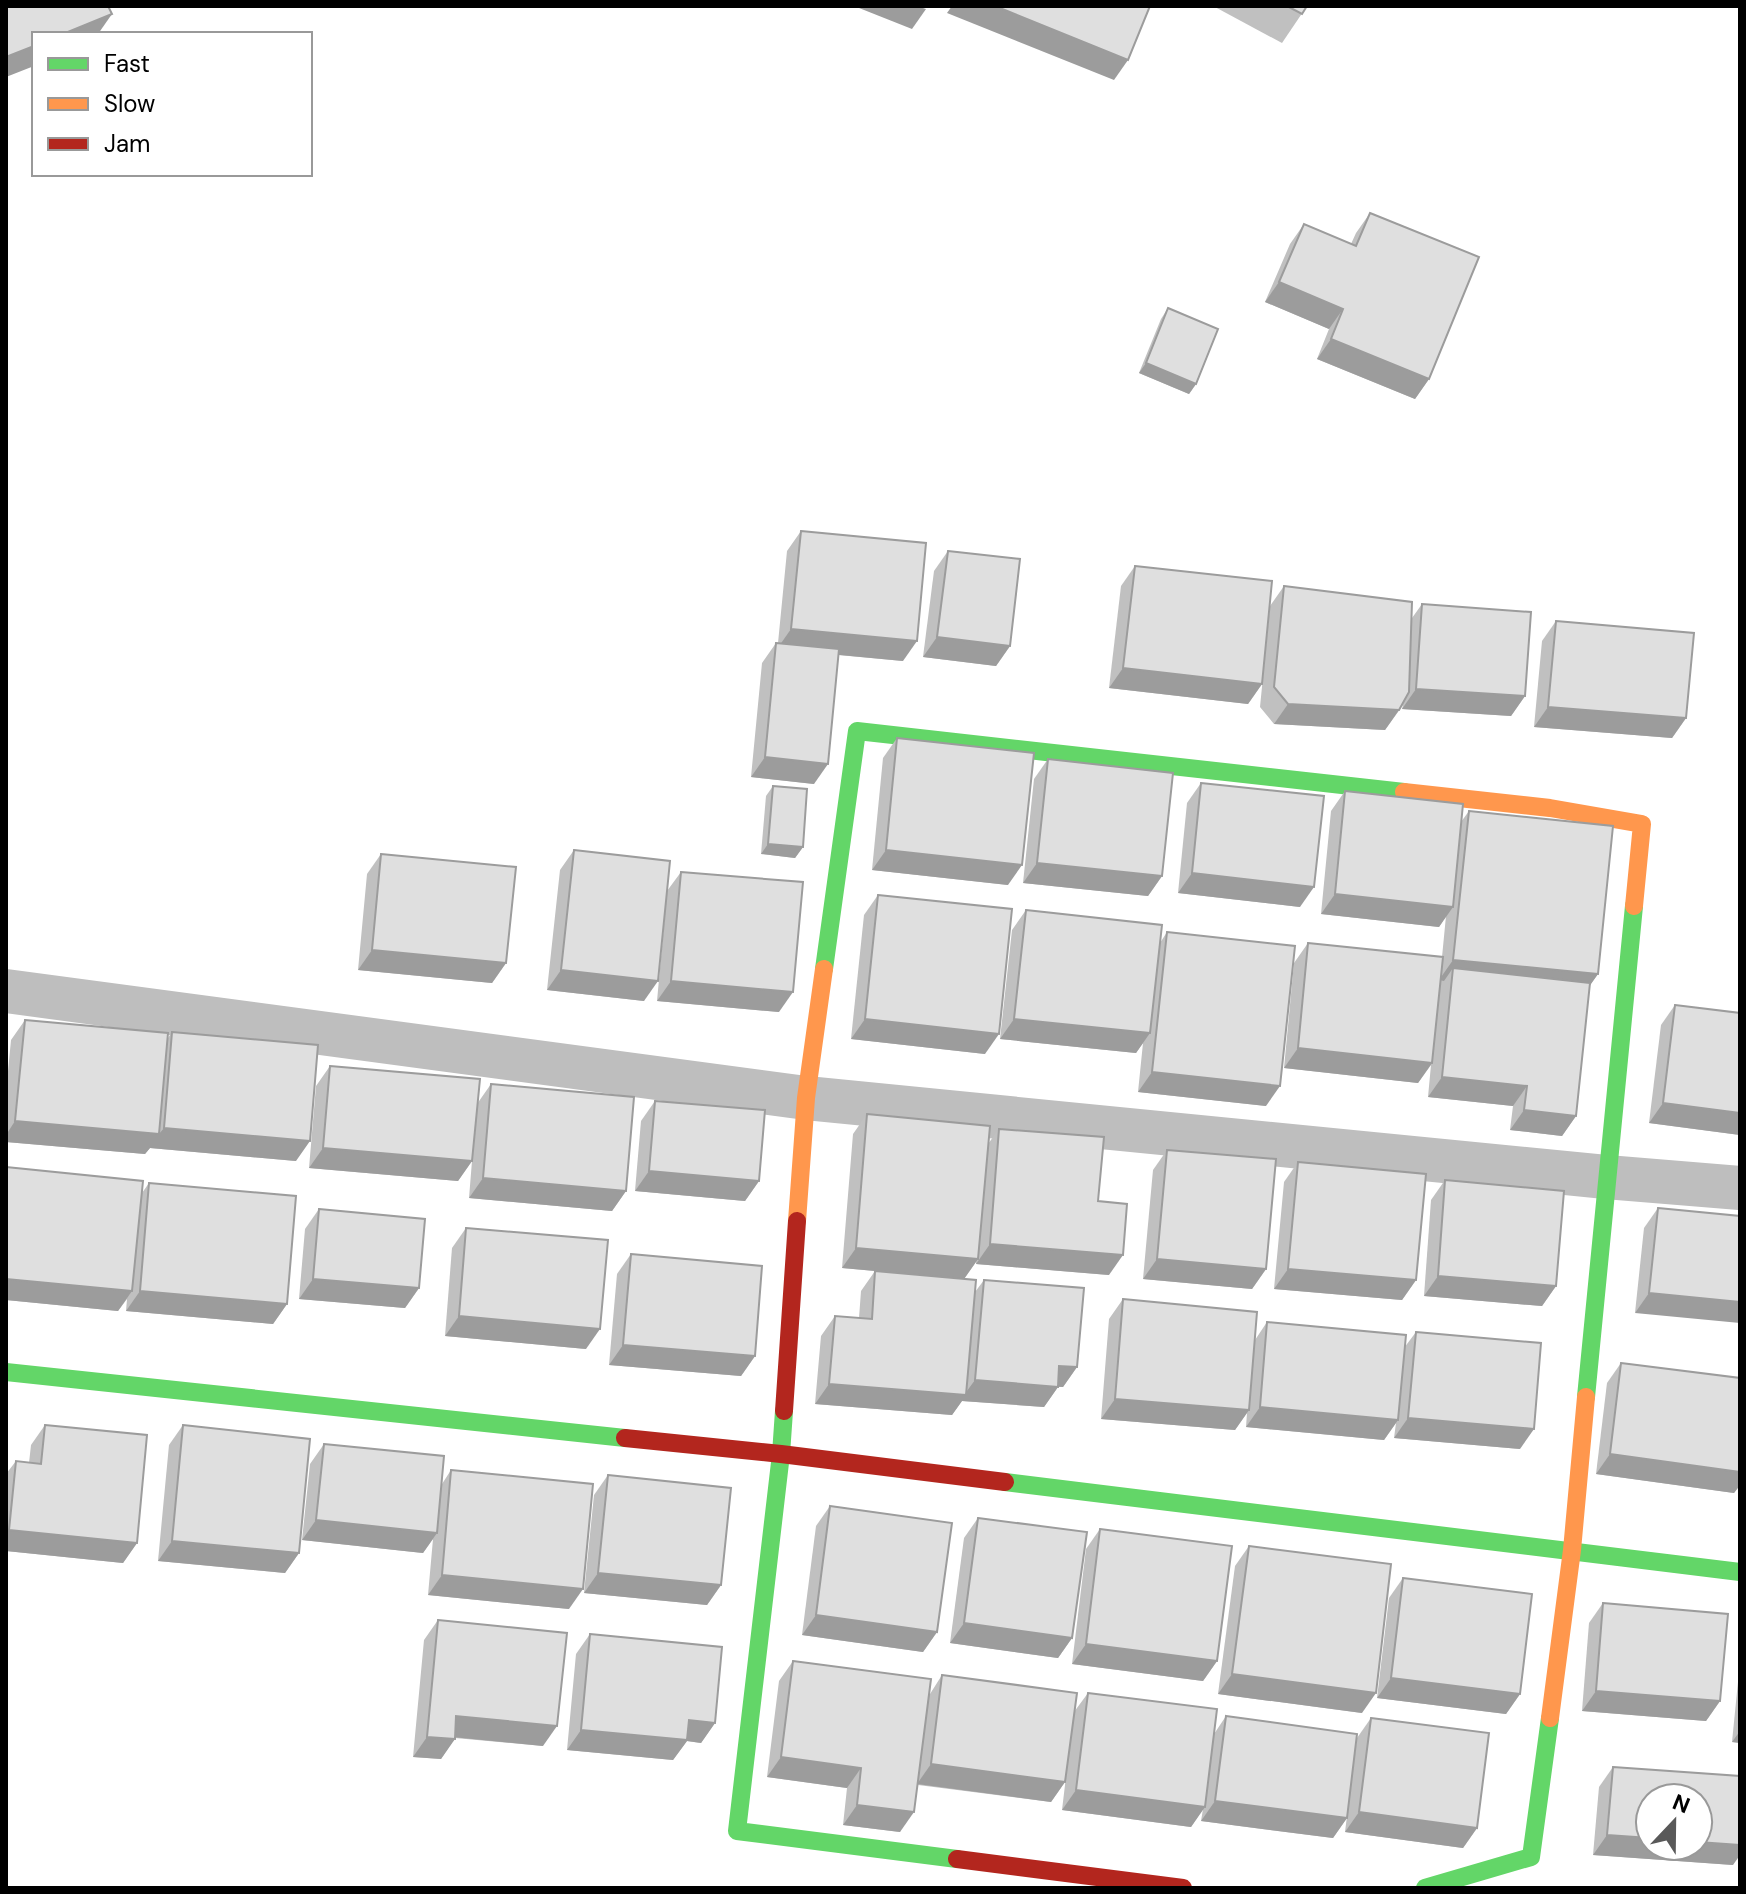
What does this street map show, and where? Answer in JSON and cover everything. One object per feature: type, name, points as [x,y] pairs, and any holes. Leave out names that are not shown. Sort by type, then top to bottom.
[{"type":"street","points":[[1183,1888],[737,1831],[781,1454],[806,1098],[857,731],[1550,808],[1642,824],[1572,1550],[1531,1857],[1425,1888]]},
{"type":"street","points":[[6,991],[806,1098],[1740,1188]]},
{"type":"street","points":[[6,1372],[781,1454],[1740,1572]]},
{"type":"building","points":[[6,6],[108,6],[112,14],[68,32],[32,32],[32,47],[6,57]]},
{"type":"building","points":[[995,6],[1150,6],[1128,60]]},
{"type":"building","points":[[1287,6],[1307,6],[1302,14]]},
{"type":"building","points":[[1370,213],[1479,257],[1429,379],[1331,339],[1343,309],[1279,282],[1304,224],[1356,246]]},
{"type":"building","points":[[1168,308],[1218,329],[1196,384],[1146,363]]},
{"type":"building","points":[[801,531],[926,543],[917,641],[791,629]]},
{"type":"building","points":[[948,551],[1020,559],[1010,646],[937,637]]},
{"type":"building","points":[[1135,566],[1272,581],[1262,684],[1123,668]]},
{"type":"building","points":[[1284,586],[1412,602],[1409,692],[1399,710],[1288,704],[1274,687]]},
{"type":"building","points":[[1422,604],[1531,612],[1525,696],[1416,689]]},
{"type":"building","points":[[1556,621],[1694,633],[1686,718],[1548,707]]},
{"type":"building","points":[[776,643],[839,649],[828,764],[765,757]]},
{"type":"building","points":[[897,738],[1034,753],[1022,865],[886,850]]},
{"type":"building","points":[[1048,759],[1173,773],[1162,876],[1037,863]]},
{"type":"building","points":[[1201,783],[1324,796],[1314,887],[1192,873]]},
{"type":"building","points":[[773,786],[807,789],[803,847],[768,844]]},
{"type":"building","points":[[1345,791],[1463,804],[1453,907],[1335,894]]},
{"type":"building","points":[[1469,811],[1613,826],[1598,974],[1453,960]]},
{"type":"building","points":[[574,850],[670,861],[658,981],[561,970]]},
{"type":"building","points":[[381,854],[516,867],[506,963],[372,950]]},
{"type":"building","points":[[681,872],[803,882],[793,992],[671,981]]},
{"type":"building","points":[[878,895],[1012,909],[999,1034],[865,1019]]},
{"type":"building","points":[[1026,910],[1162,925],[1150,1033],[1014,1019]]},
{"type":"building","points":[[1167,932],[1295,946],[1280,1086],[1152,1072]]},
{"type":"building","points":[[1308,943],[1443,957],[1432,1063],[1298,1048]]},
{"type":"building","points":[[1453,968],[1590,983],[1576,1116],[1524,1110],[1527,1086],[1442,1077]]},
{"type":"building","points":[[1675,1005],[1740,1013],[1740,1113],[1663,1103]]},
{"type":"building","points":[[25,1020],[168,1033],[159,1134],[15,1121]]},
{"type":"building","points":[[172,1032],[318,1045],[310,1141],[164,1128]]},
{"type":"building","points":[[330,1066],[480,1079],[472,1161],[323,1148]]},
{"type":"building","points":[[491,1084],[634,1097],[626,1191],[483,1178]]},
{"type":"building","points":[[655,1101],[765,1110],[759,1181],[649,1171]]},
{"type":"building","points":[[867,1114],[990,1126],[978,1259],[856,1248]]},
{"type":"building","points":[[999,1129],[1104,1137],[1098,1201],[1127,1204],[1123,1255],[990,1244]]},
{"type":"building","points":[[1167,1150],[1276,1159],[1266,1269],[1157,1259]]},
{"type":"building","points":[[1298,1162],[1426,1174],[1416,1280],[1288,1269]]},
{"type":"building","points":[[6,1167],[143,1181],[132,1291],[6,1279]]},
{"type":"building","points":[[1445,1180],[1564,1191],[1556,1286],[1438,1276]]},
{"type":"building","points":[[149,1183],[296,1196],[287,1304],[140,1291]]},
{"type":"building","points":[[1658,1208],[1740,1216],[1740,1302],[1649,1293]]},
{"type":"building","points":[[319,1209],[425,1219],[419,1288],[313,1279]]},
{"type":"building","points":[[466,1228],[608,1240],[600,1329],[459,1316]]},
{"type":"building","points":[[631,1254],[762,1266],[755,1356],[623,1345]]},
{"type":"building","points":[[875,1271],[976,1280],[966,1395],[829,1384],[835,1316],[872,1319]]},
{"type":"building","points":[[984,1280],[1084,1288],[1077,1367],[1059,1366],[1058,1387],[975,1380]]},
{"type":"building","points":[[1123,1299],[1257,1312],[1249,1410],[1115,1399]]},
{"type":"building","points":[[1267,1322],[1406,1335],[1398,1420],[1260,1407]]},
{"type":"building","points":[[1416,1332],[1541,1343],[1534,1429],[1408,1418]]},
{"type":"building","points":[[1621,1363],[1740,1378],[1740,1472],[1610,1454]]},
{"type":"building","points":[[45,1425],[147,1435],[137,1543],[9,1530],[16,1461],[41,1464]]},
{"type":"building","points":[[183,1425],[310,1439],[299,1553],[172,1541]]},
{"type":"building","points":[[324,1444],[444,1456],[437,1533],[316,1520]]},
{"type":"building","points":[[451,1470],[593,1484],[583,1589],[442,1575]]},
{"type":"building","points":[[608,1475],[731,1488],[721,1585],[598,1573]]},
{"type":"building","points":[[830,1506],[952,1523],[937,1632],[816,1615]]},
{"type":"building","points":[[978,1518],[1087,1532],[1072,1638],[964,1623]]},
{"type":"building","points":[[1100,1529],[1232,1546],[1217,1661],[1086,1644]]},
{"type":"building","points":[[1249,1546],[1391,1564],[1376,1693],[1232,1674]]},
{"type":"building","points":[[1403,1578],[1532,1594],[1520,1694],[1391,1678]]},
{"type":"building","points":[[1603,1603],[1728,1614],[1720,1701],[1596,1691]]},
{"type":"building","points":[[438,1620],[567,1633],[557,1726],[456,1716],[455,1739],[427,1737]]},
{"type":"building","points":[[590,1634],[722,1647],[715,1723],[689,1720],[687,1740],[581,1730]]},
{"type":"building","points":[[793,1661],[931,1679],[914,1812],[857,1805],[861,1768],[781,1757]]},
{"type":"building","points":[[942,1675],[1077,1693],[1065,1782],[931,1764]]},
{"type":"building","points":[[1088,1693],[1217,1709],[1205,1807],[1076,1790]]},
{"type":"building","points":[[1226,1716],[1357,1734],[1347,1818],[1215,1801]]},
{"type":"building","points":[[1371,1718],[1489,1733],[1477,1828],[1359,1812]]},
{"type":"building","points":[[1613,1767],[1740,1776],[1740,1845],[1714,1843],[1714,1782],[1634,1782],[1634,1837],[1607,1835]]},
{"type":"traffic: fast","points":[[824,969],[857,731],[1404,792]]},
{"type":"traffic: fast","points":[[1586,1397],[1634,906]]},
{"type":"traffic: fast","points":[[6,1372],[625,1438]]},
{"type":"traffic: fast","points":[[784,1411],[737,1831],[957,1859]]},
{"type":"traffic: fast","points":[[1005,1482],[1740,1572]]},
{"type":"traffic: fast","points":[[1425,1888],[1531,1857],[1550,1718]]},
{"type":"traffic: slow","points":[[1404,792],[1550,808],[1642,824],[1634,906]]},
{"type":"traffic: slow","points":[[797,1221],[806,1098],[824,969]]},
{"type":"traffic: slow","points":[[1550,1718],[1572,1550],[1586,1397]]},
{"type":"traffic: jam","points":[[784,1411],[797,1221]]},
{"type":"traffic: jam","points":[[625,1438],[1005,1482]]},
{"type":"traffic: jam","points":[[957,1859],[1183,1888]]}]
